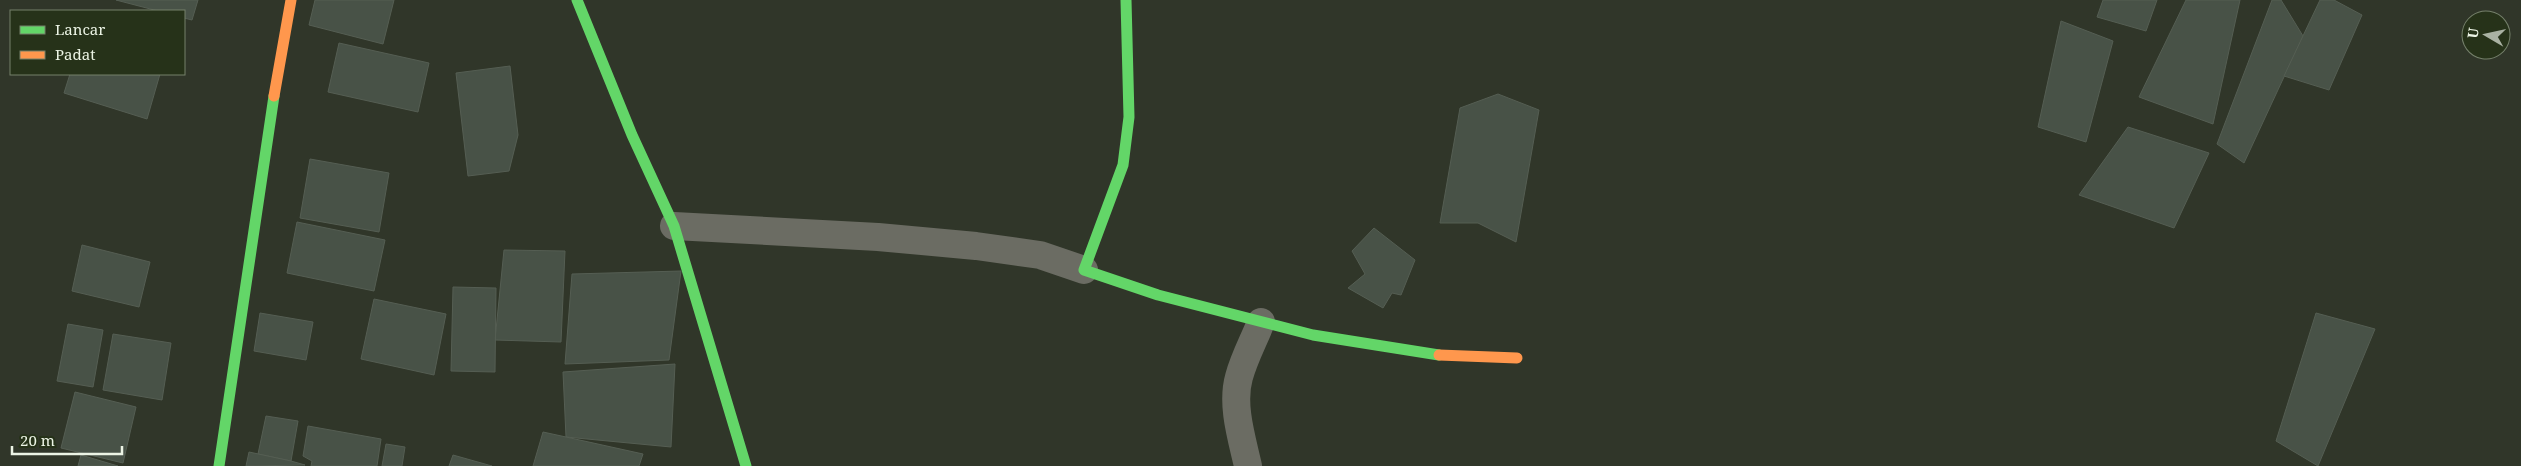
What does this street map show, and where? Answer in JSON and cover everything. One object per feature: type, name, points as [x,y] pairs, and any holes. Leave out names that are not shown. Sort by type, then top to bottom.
[{"type":"street","points":[[219,466],[290,0]]},
{"type":"street","points":[[576,0],[632,135],[674,226],[746,466]]},
{"type":"street","points":[[1084,270],[1123,165],[1129,116],[1126,0]]},
{"type":"street","points":[[674,226],[878,237],[976,246],[1040,255],[1158,295],[1313,335],[1434,355],[1517,358]]},
{"type":"street","points":[[1248,466],[1241,432],[1237,389],[1244,361],[1261,322]]},
{"type":"building","points":[[116,0],[198,0],[192,20],[185,18],[185,10],[154,10]]},
{"type":"building","points":[[315,0],[394,0],[383,44],[309,25]]},
{"type":"building","points":[[2103,0],[2157,0],[2146,31],[2097,17]]},
{"type":"building","points":[[2186,0],[2240,0],[2213,124],[2139,97]]},
{"type":"building","points":[[2272,0],[2281,0],[2303,36],[2244,163],[2217,144]]},
{"type":"building","points":[[2320,0],[2334,0],[2362,15],[2329,90],[2284,76]]},
{"type":"building","points":[[2061,21],[2113,41],[2086,142],[2038,127]]},
{"type":"building","points":[[339,43],[429,63],[418,112],[328,92]]},
{"type":"building","points":[[510,66],[518,135],[509,171],[468,176],[456,73]]},
{"type":"building","points":[[70,75],[160,75],[147,119],[64,93]]},
{"type":"building","points":[[1498,94],[1539,110],[1516,242],[1478,223],[1440,223],[1460,108]]},
{"type":"building","points":[[2128,127],[2209,153],[2174,228],[2079,195]]},
{"type":"building","points":[[310,159],[389,173],[379,232],[300,218]]},
{"type":"building","points":[[297,222],[385,240],[374,291],[287,273]]},
{"type":"building","points":[[1374,228],[1415,260],[1401,295],[1392,293],[1383,308],[1348,288],[1365,274],[1352,251]]},
{"type":"building","points":[[82,245],[150,262],[139,307],[72,291]]},
{"type":"building","points":[[504,250],[565,251],[561,342],[495,340]]},
{"type":"building","points":[[681,271],[669,360],[565,364],[572,274]]},
{"type":"building","points":[[453,287],[496,288],[495,372],[451,371]]},
{"type":"building","points":[[374,299],[446,314],[434,375],[361,359]]},
{"type":"building","points":[[260,313],[313,322],[306,360],[254,351]]},
{"type":"building","points":[[2316,313],[2375,329],[2318,466],[2276,441]]},
{"type":"building","points":[[68,324],[103,330],[93,387],[57,381]]},
{"type":"building","points":[[113,334],[171,343],[162,400],[103,390]]},
{"type":"building","points":[[675,364],[671,447],[566,437],[563,372]]},
{"type":"building","points":[[75,392],[136,407],[123,463],[61,448]]},
{"type":"building","points":[[266,416],[298,421],[291,461],[258,454]]},
{"type":"building","points":[[308,426],[381,439],[377,466],[311,466],[312,461],[303,456]]},
{"type":"building","points":[[543,432],[643,454],[639,466],[533,466]]},
{"type":"building","points":[[386,444],[405,447],[402,466],[382,466]]},
{"type":"building","points":[[249,452],[291,461],[305,465],[246,466]]},
{"type":"building","points":[[81,455],[118,466],[78,466]]},
{"type":"building","points":[[453,455],[492,466],[449,466]]},
{"type":"traffic: fast","points":[[577,0],[632,135],[674,226],[746,466]]},
{"type":"traffic: fast","points":[[1126,0],[1129,117],[1123,165],[1084,270],[1158,295],[1313,335],[1439,355]]},
{"type":"traffic: fast","points":[[219,466],[274,96]]},
{"type":"traffic: slow","points":[[274,96],[291,0]]},
{"type":"traffic: slow","points":[[1439,355],[1517,358]]}]
